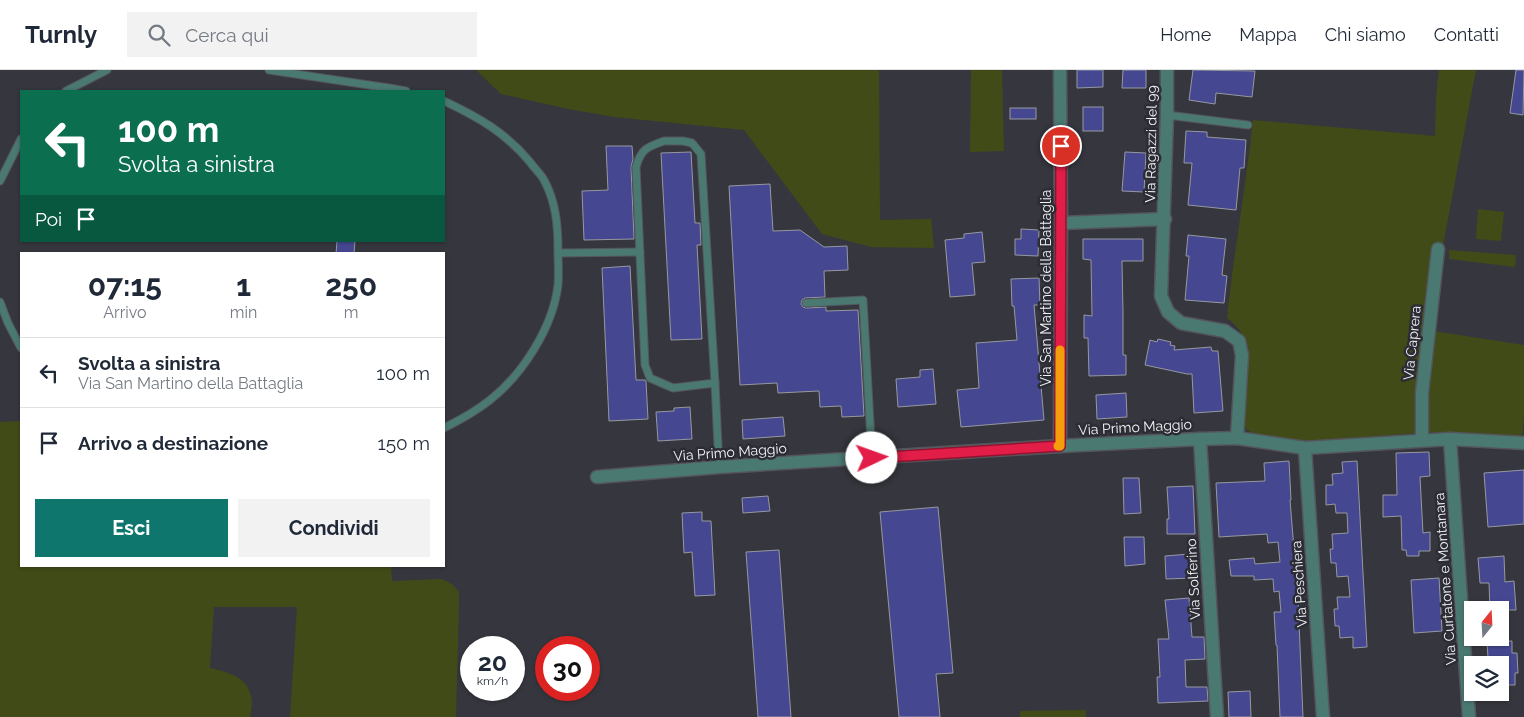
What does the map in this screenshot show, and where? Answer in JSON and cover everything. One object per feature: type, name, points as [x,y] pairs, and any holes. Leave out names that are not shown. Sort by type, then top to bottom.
[{"type":"street","name":"Via San Martino della Battaglia","points":[[1060,70],[1060,446]]},
{"type":"street","name":"Via Ragazzi del 99","points":[[1167,70],[1165,219],[1161,296],[1168,312],[1181,323],[1225,331],[1239,341],[1242,355],[1237,438]]},
{"type":"street","points":[[1061,223],[1165,219]]},
{"type":"street","name":"Via Caprera","points":[[1422,440],[1422,393],[1438,250]]},
{"type":"street","name":"Via Primo Maggio","points":[[597,477],[719,467],[1200,439],[1237,438],[1305,448],[1450,438],[1524,444]]},
{"type":"street","name":"Via Curtatone e Montanara","points":[[1450,438],[1469,717]]},
{"type":"street","name":"Via Solferino","points":[[1200,439],[1217,717]]},
{"type":"street","name":"Via Peschiera","points":[[1305,448],[1323,717]]},
{"type":"lane","points":[[68,90],[107,70]]},
{"type":"lane","points":[[269,70],[400,90]]},
{"type":"lane","points":[[445,101],[474,115],[507,138],[544,179],[553,203],[558,229],[558,285],[550,317],[539,342],[520,369],[490,400],[445,427]]},
{"type":"lane","points":[[1167,115],[1248,125]]},
{"type":"lane","points":[[0,181],[20,141]]},
{"type":"lane","points":[[715,383],[673,388],[650,378],[645,365],[636,167],[639,156],[648,146],[664,142],[683,141],[692,143],[701,154],[715,383],[719,467]]},
{"type":"lane","points":[[558,253],[640,252]]},
{"type":"lane","points":[[806,303],[863,300],[872,458]]},
{"type":"lane","points":[[0,302],[20,346]]},
{"type":"green space","points":[[476,70],[879,70],[880,220],[931,219],[934,248],[871,247],[822,234],[744,130],[614,117],[501,94]]},
{"type":"green space","points":[[971,70],[1002,70],[1004,151],[970,152]]},
{"type":"green space","points":[[1439,70],[1476,70],[1435,288],[1417,433],[1302,442],[1256,435],[1247,430],[1242,422],[1249,350],[1241,332],[1227,318],[1253,120],[1435,136]]},
{"type":"green space","points":[[1478,209],[1504,212],[1501,241],[1476,239]]},
{"type":"green space","points":[[1449,250],[1516,255],[1515,267],[1449,259]]},
{"type":"green space","points":[[1433,331],[1524,345],[1524,417],[1522,437],[1425,432],[1424,391]]},
{"type":"green space","points":[[20,421],[20,567],[391,567],[392,581],[442,579],[453,585],[459,592],[456,717],[290,717],[297,607],[214,607],[210,668],[235,676],[245,684],[249,689],[252,699],[250,717],[0,717],[0,422]]},
{"type":"green space","points":[[1086,710],[1086,717],[1020,717],[1020,711]]},
{"type":"building","points":[[1077,70],[1103,70],[1103,87],[1077,88]]},
{"type":"building","points":[[1123,70],[1146,70],[1146,88],[1122,88]]},
{"type":"building","points":[[1193,70],[1255,71],[1252,97],[1216,93],[1215,104],[1189,100]]},
{"type":"building","points":[[1516,70],[1524,70],[1523,115],[1510,113]]},
{"type":"building","points":[[1083,107],[1103,107],[1103,131],[1083,131]]},
{"type":"building","points":[[1010,108],[1036,108],[1036,119],[1010,119]]},
{"type":"building","points":[[1186,131],[1207,132],[1207,137],[1246,140],[1244,168],[1240,168],[1236,210],[1188,205],[1192,163],[1184,163]]},
{"type":"building","points":[[606,146],[632,146],[634,239],[584,240],[582,191],[608,190]]},
{"type":"building","points":[[691,152],[695,223],[700,223],[701,245],[697,245],[702,339],[671,340],[661,153]]},
{"type":"building","points":[[1125,152],[1146,153],[1144,192],[1122,191]]},
{"type":"building","points":[[770,184],[773,231],[800,230],[824,247],[847,246],[848,270],[824,271],[825,297],[805,298],[801,304],[806,308],[826,307],[826,311],[858,310],[864,416],[842,417],[841,406],[820,407],[819,391],[778,393],[777,383],[740,385],[729,186]]},
{"type":"building","points":[[1021,229],[1039,230],[1038,256],[1015,255],[1015,239],[1021,239]]},
{"type":"building","points":[[982,232],[985,262],[972,263],[975,295],[950,297],[945,240],[964,238],[964,234]]},
{"type":"building","points":[[1188,235],[1226,239],[1222,275],[1227,276],[1224,303],[1185,300],[1189,256],[1186,256]]},
{"type":"building","points":[[1083,239],[1143,239],[1143,261],[1122,261],[1123,355],[1126,355],[1126,375],[1089,376],[1088,338],[1084,338],[1084,315],[1092,316],[1091,260],[1083,259]]},
{"type":"building","points":[[337,242],[355,242],[354,252],[336,252]]},
{"type":"building","points":[[630,266],[636,380],[646,381],[648,419],[609,421],[602,268]]},
{"type":"building","points":[[1039,278],[1040,305],[1034,305],[1044,420],[961,427],[957,390],[979,388],[976,343],[1017,340],[1014,306],[1012,306],[1011,279]]},
{"type":"building","points":[[1158,339],[1171,342],[1170,345],[1175,346],[1174,350],[1211,347],[1212,351],[1218,351],[1223,411],[1194,413],[1192,374],[1145,365],[1150,340],[1157,342]]},
{"type":"building","points":[[933,369],[936,404],[898,407],[896,379],[920,377],[920,370]]},
{"type":"building","points":[[1126,393],[1127,417],[1097,419],[1096,395]]},
{"type":"building","points":[[690,407],[692,439],[658,441],[656,412],[674,411],[674,408]]},
{"type":"building","points":[[783,417],[785,436],[743,439],[742,420]]},
{"type":"building","points":[[1429,452],[1430,476],[1420,477],[1423,533],[1430,532],[1430,551],[1419,551],[1419,556],[1407,556],[1406,550],[1402,550],[1401,516],[1383,517],[1383,495],[1397,495],[1396,453]]},
{"type":"building","points":[[1289,461],[1303,717],[1280,717],[1274,612],[1281,612],[1279,591],[1274,592],[1273,579],[1254,580],[1254,576],[1231,576],[1229,560],[1254,558],[1255,564],[1280,562],[1278,542],[1268,543],[1267,534],[1219,537],[1216,483],[1265,481],[1264,463]]},
{"type":"building","points":[[1357,461],[1367,647],[1353,648],[1353,637],[1340,638],[1339,626],[1335,626],[1334,609],[1338,609],[1337,597],[1350,597],[1348,576],[1337,577],[1336,563],[1331,563],[1330,549],[1333,549],[1332,534],[1348,533],[1347,513],[1336,513],[1335,504],[1326,505],[1326,485],[1333,485],[1332,474],[1343,473],[1342,462]]},
{"type":"building","points":[[1524,470],[1524,524],[1488,527],[1484,473]]},
{"type":"building","points":[[1123,478],[1139,478],[1141,513],[1124,514]]},
{"type":"building","points":[[1193,486],[1195,534],[1167,534],[1167,519],[1169,519],[1167,487]]},
{"type":"building","points":[[768,496],[770,511],[743,513],[742,498]]},
{"type":"building","points":[[938,507],[953,673],[936,674],[940,717],[899,717],[880,512]]},
{"type":"building","points":[[702,512],[702,521],[711,521],[715,595],[695,596],[692,552],[684,553],[682,513]]},
{"type":"building","points":[[1124,537],[1144,537],[1145,564],[1125,566]]},
{"type":"building","points":[[779,550],[791,717],[758,717],[746,552]]},
{"type":"building","points":[[1190,554],[1192,578],[1166,579],[1165,556]]},
{"type":"building","points":[[1504,556],[1505,582],[1514,581],[1516,610],[1509,610],[1509,601],[1490,601],[1489,583],[1480,583],[1478,558]]},
{"type":"building","points":[[1439,578],[1442,631],[1414,633],[1411,580]]},
{"type":"building","points":[[1189,598],[1192,637],[1204,637],[1205,659],[1185,660],[1186,687],[1207,687],[1208,701],[1158,703],[1157,677],[1160,677],[1158,639],[1169,639],[1165,600]]},
{"type":"building","points":[[1509,641],[1512,641],[1512,653],[1517,653],[1518,673],[1515,673],[1515,685],[1509,685],[1509,656],[1488,656],[1487,646],[1509,646]]},
{"type":"building","points":[[1250,691],[1251,717],[1229,717],[1228,692]]},
{"type":"slow traffic","points":[[1058,446],[1060,446],[1060,350]]},
{"type":"route","points":[[872,458],[1060,446],[1061,146]]}]
